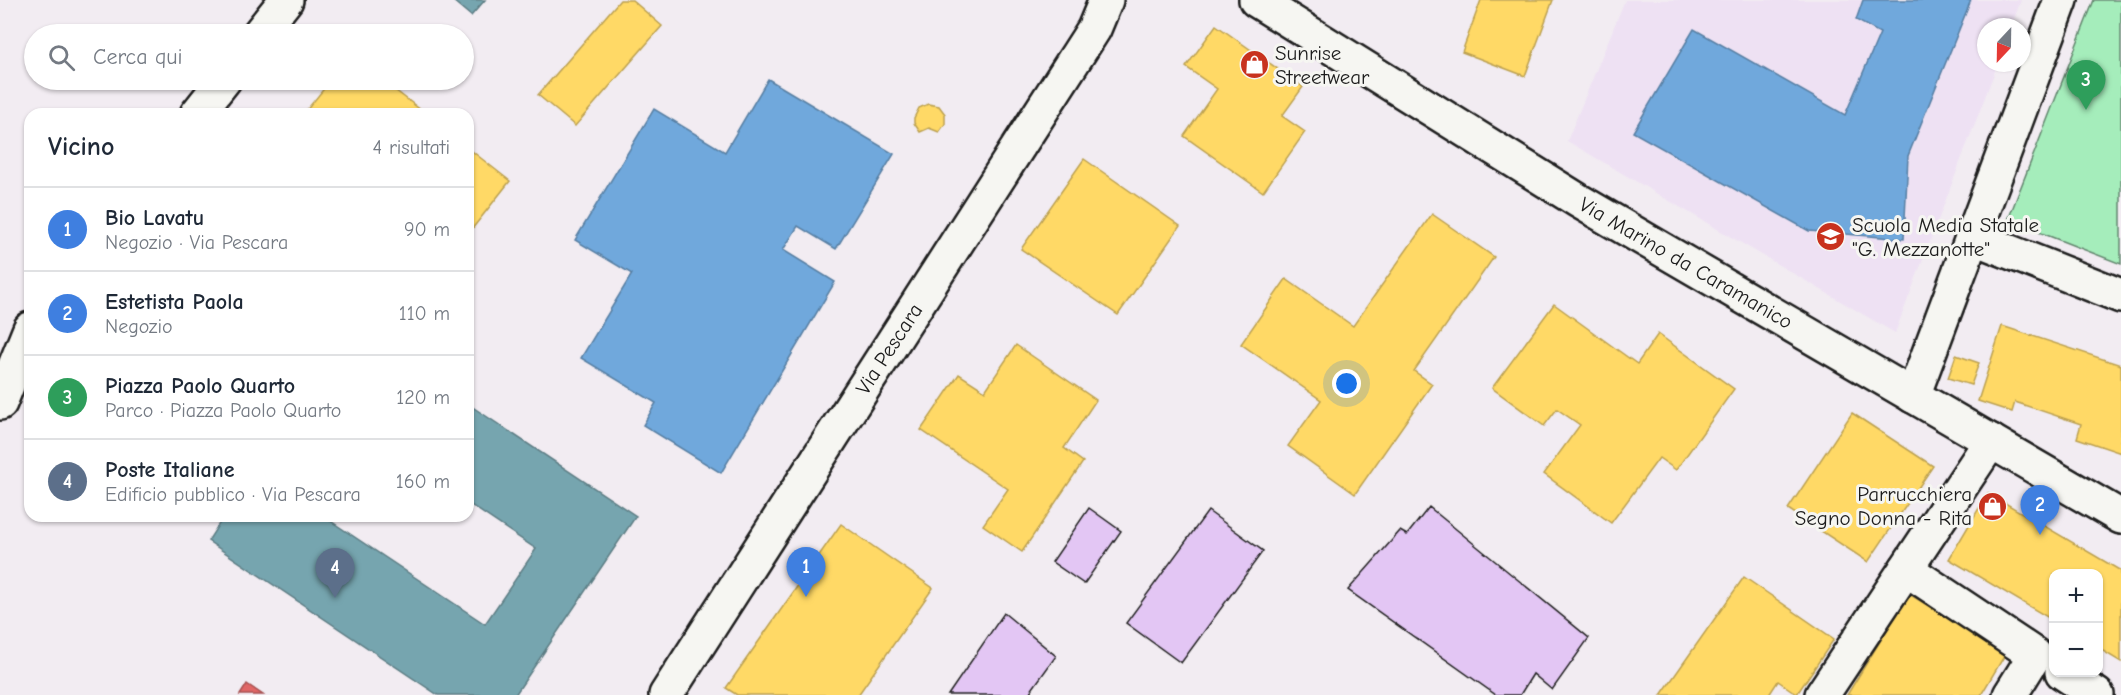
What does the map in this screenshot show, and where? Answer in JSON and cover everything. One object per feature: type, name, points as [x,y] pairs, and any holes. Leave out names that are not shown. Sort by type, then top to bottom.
[{"type":"street","points":[[267,24],[286,0]]},
{"type":"street","name":"Via Pescara","points":[[666,695],[1094,29],[1106,0]]},
{"type":"street","name":"Via Marino da Caramanico","points":[[1256,0],[1579,201],[2121,517]]},
{"type":"street","points":[[1913,396],[2061,0]]},
{"type":"street","points":[[202,108],[216,90]]},
{"type":"street","points":[[1972,237],[2121,296]]},
{"type":"street","points":[[0,403],[24,344]]},
{"type":"street","points":[[1822,695],[1990,441]]},
{"type":"street","points":[[1906,569],[2049,664]]},
{"type":"street","points":[[2010,695],[2049,666]]},
{"type":"street","points":[[2069,677],[2097,695]]},
{"type":"shaded area","name":"Scuola Media Statale \"G. Mezzanotte\"","points":[[1625,0],[2021,0],[2014,18],[1977,18],[1977,72],[1995,72],[1895,333],[1567,141]]},
{"type":"green space","points":[[2094,0],[2121,0],[2121,264],[2008,220]]},
{"type":"building: Abitazioni","points":[[620,0],[632,0],[662,26],[575,126],[538,95]]},
{"type":"building: Abitazioni","points":[[1481,0],[1553,0],[1525,76],[1462,52]]},
{"type":"building: Abitazioni","points":[[1216,25],[1303,87],[1282,116],[1305,132],[1263,192],[1184,136],[1217,89],[1186,67]]},
{"type":"building: Abitazioni","points":[[323,90],[395,90],[418,108],[308,108]]},
{"type":"building: Abitazioni","points":[[928,104],[939,106],[945,114],[945,124],[939,132],[929,128],[920,132],[914,123],[919,108]]},
{"type":"building: Abitazioni","points":[[474,153],[510,181],[474,226]]},
{"type":"building: Abitazioni","points":[[1084,159],[1180,226],[1118,315],[1021,249]]},
{"type":"building: Abitazioni","points":[[1432,214],[1494,257],[1414,371],[1432,384],[1355,494],[1288,446],[1321,400],[1241,344],[1286,279],[1353,326]]},
{"type":"building: Abitazioni","points":[[1554,304],[1637,364],[1658,334],[1734,389],[1676,470],[1659,458],[1611,523],[1544,474],[1580,425],[1557,409],[1544,426],[1492,388]]},
{"type":"building: Abitazioni","points":[[2002,326],[2121,365],[2121,453],[2077,438],[2081,424],[2015,402],[2012,412],[1978,401]]},
{"type":"building: Abitazioni","points":[[1016,345],[1096,400],[1064,448],[1083,462],[1022,552],[983,525],[1008,489],[921,430],[959,374],[985,391]]},
{"type":"building: Abitazioni","points":[[1956,355],[1979,363],[1971,385],[1948,378]]},
{"type":"building: Abitazioni","points":[[1852,413],[1933,466],[1868,562],[1788,509]]},
{"type":"building: Abitazioni","points":[[1988,493],[2121,571],[2121,662],[2103,651],[2103,569],[2049,569],[2049,618],[1949,559]]},
{"type":"building: Abitazioni","points":[[841,524],[933,588],[858,695],[737,695],[726,688]]},
{"type":"building: Abitazioni","points":[[1744,577],[1834,639],[1797,694],[1778,681],[1769,695],[1661,695]]},
{"type":"building: Abitazioni","points":[[1909,594],[2006,653],[1981,695],[1847,695]]},
{"type":"building: Negozi","points":[[247,684],[263,695],[240,695]]},
{"type":"building: Scuole","points":[[1863,0],[1971,0],[1908,156],[1904,239],[1809,231],[1633,132],[1694,29],[1845,115],[1880,33],[1856,20]]},
{"type":"building: Scuole","points":[[768,79],[894,154],[836,249],[798,226],[783,250],[835,282],[721,473],[643,425],[656,403],[581,358],[632,274],[575,240],[654,109],[725,152]]},
{"type":"building: Pubblico","points":[[452,0],[485,0],[471,16]]},
{"type":"building: Pubblico","points":[[474,408],[636,516],[515,695],[438,695],[208,541],[220,522],[332,522],[485,624],[536,549],[474,507]]},
{"type":"building: Altro","points":[[1429,507],[1589,638],[1552,690],[1533,674],[1520,695],[1496,695],[1348,590],[1400,531],[1407,535]]},
{"type":"building: Altro","points":[[1089,508],[1121,531],[1084,584],[1052,562]]},
{"type":"building: Altro","points":[[1208,511],[1263,551],[1181,663],[1126,623]]},
{"type":"building: Altro","points":[[1004,613],[1056,656],[1028,695],[948,695]]},
{"type":"place","name":"Sunrise Streetwear","points":[[1254,65]]},
{"type":"place","name":"Piazza Paolo Quarto","points":[[2086,110]]},
{"type":"place","name":"Scuola Media Statale \"G. Mezzanotte\"","points":[[1831,237]]},
{"type":"place","name":"Parrucchiera Segno Donna - Rita","points":[[1993,506]]},
{"type":"place","name":"Estetista Paola","points":[[2040,535]]},
{"type":"place","name":"Bio Lavatu","points":[[806,597]]},
{"type":"place","name":"Poste Italiane","points":[[335,598]]}]
